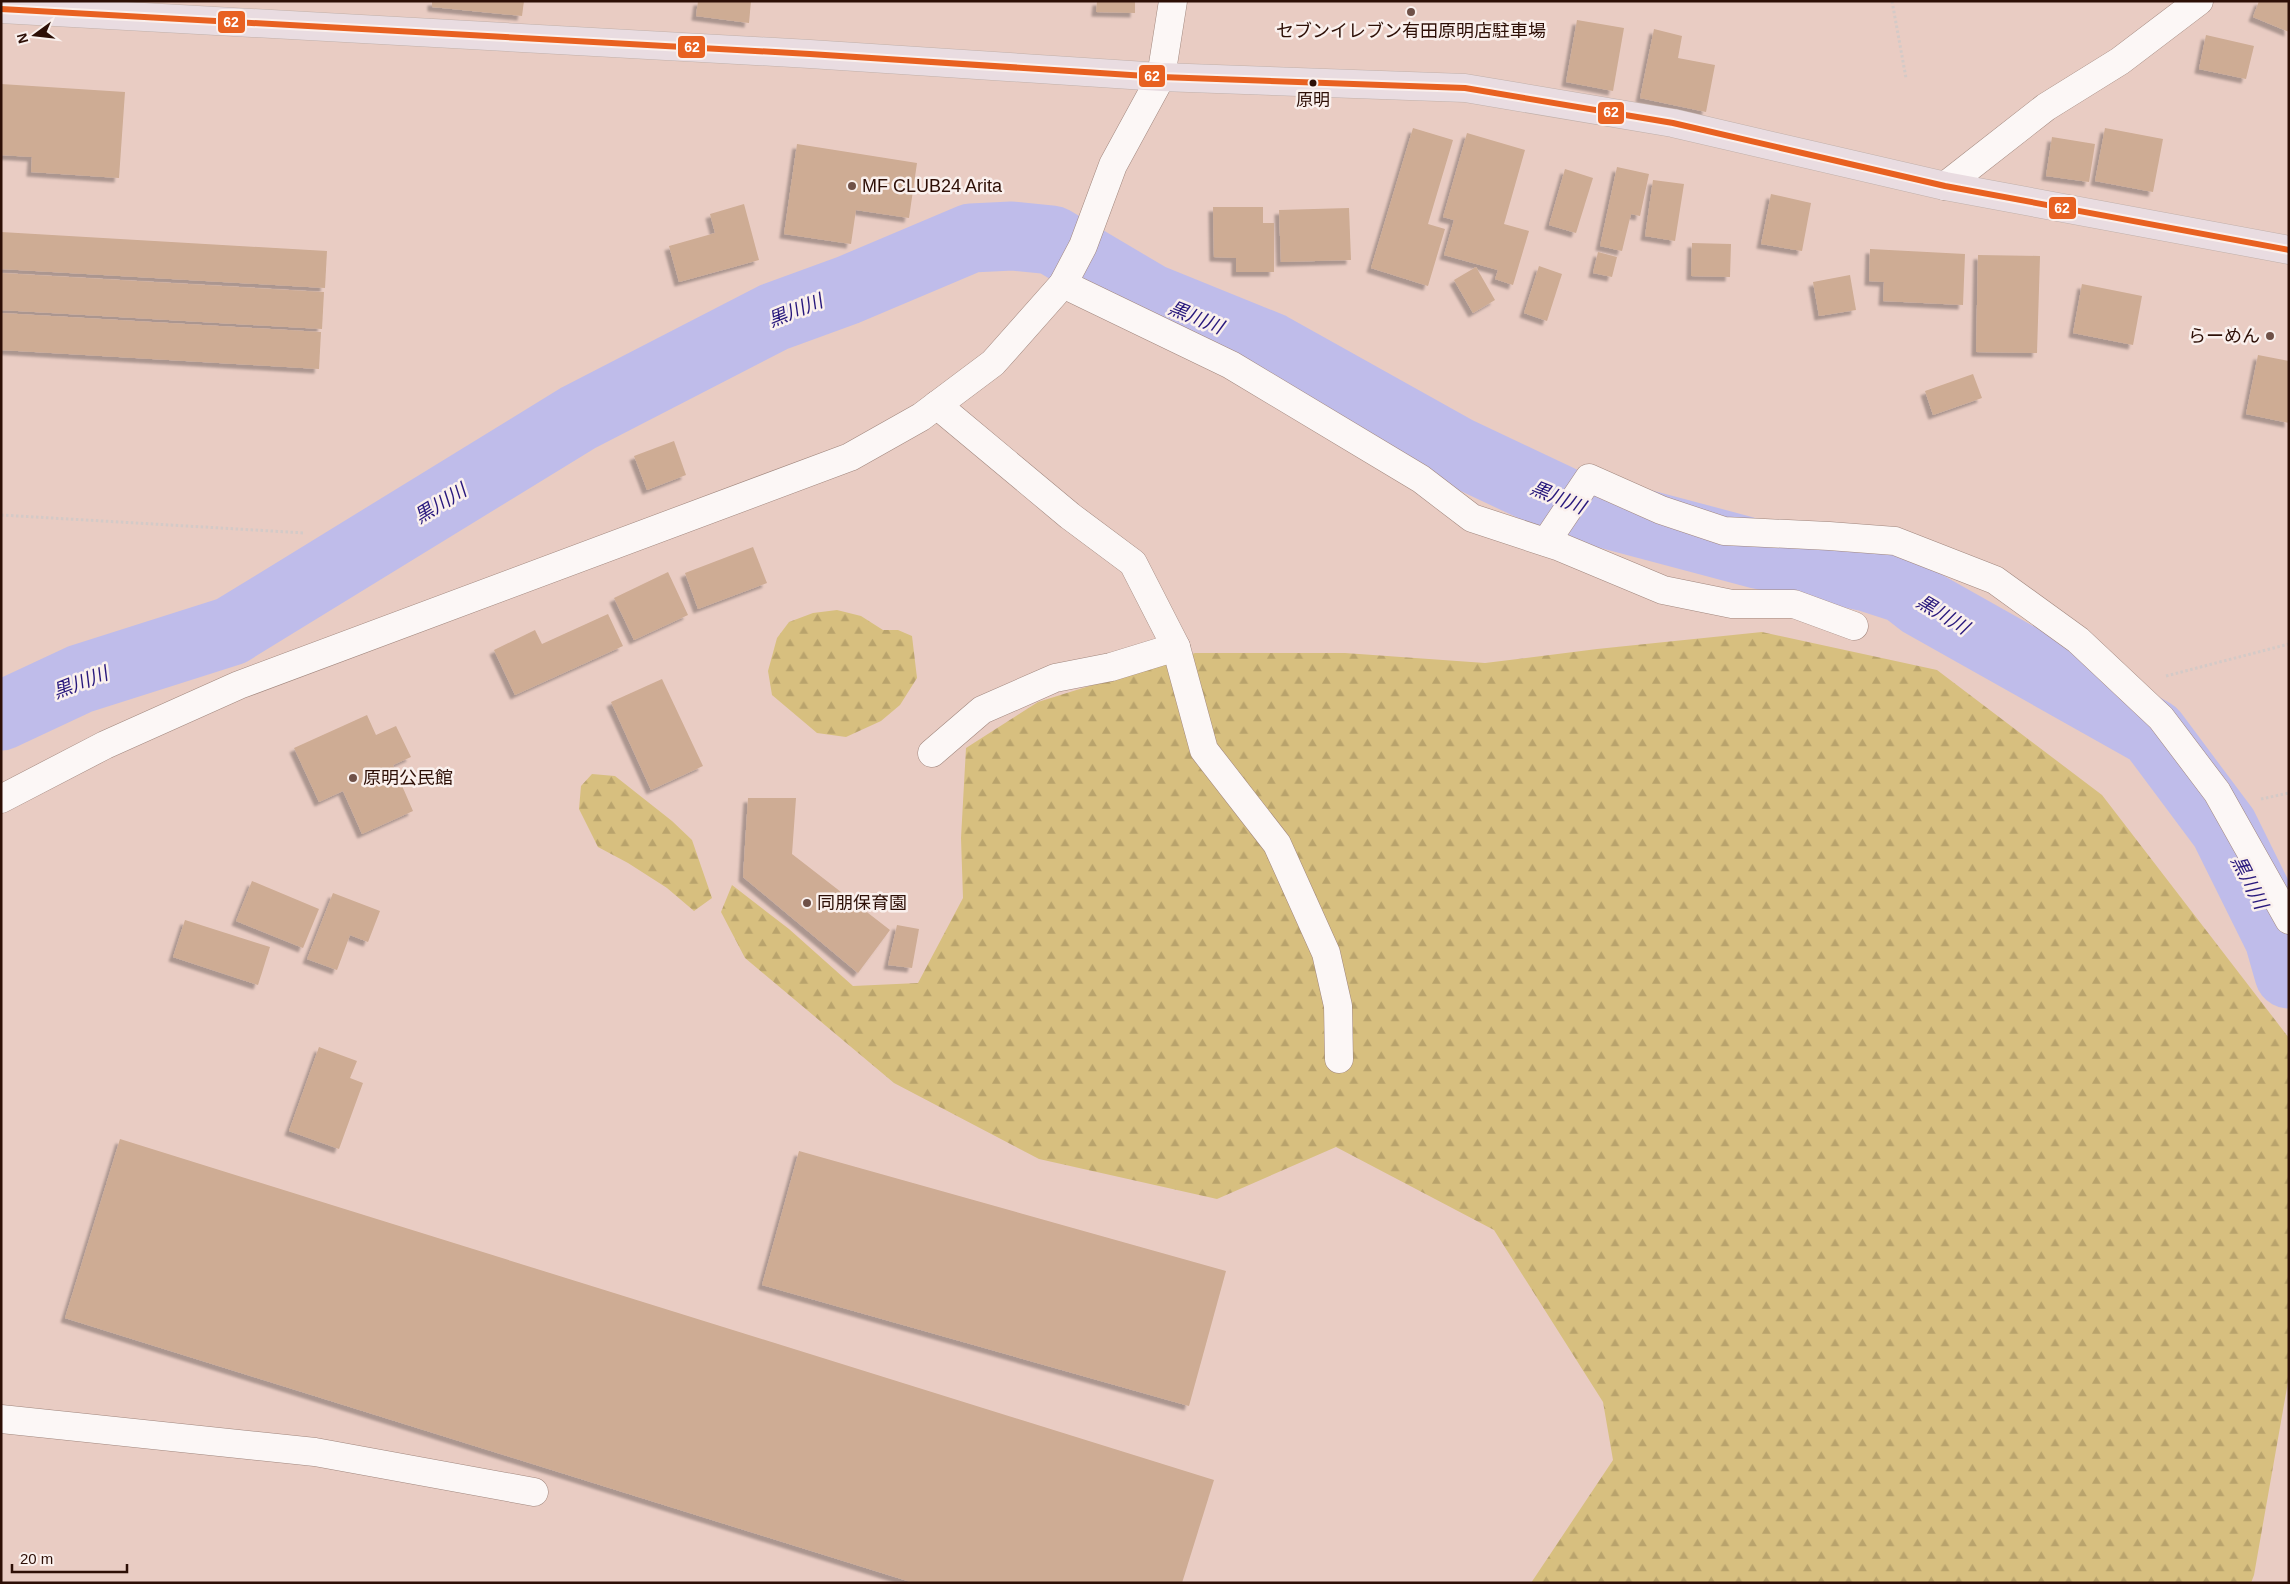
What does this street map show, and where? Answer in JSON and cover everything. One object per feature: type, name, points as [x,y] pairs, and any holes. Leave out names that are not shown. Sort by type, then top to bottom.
[{"type":"highway","points":[[1,8],[810,54],[1161,77],[1465,88],[1673,123],[1945,186],[2289,250]]},
{"type":"street","points":[[1,799],[105,745],[239,685],[850,457],[921,417],[993,363],[1064,284],[1083,246],[1113,165],[1161,77],[1174,1]]},
{"type":"street","points":[[1945,186],[2046,107],[2120,61],[2199,1]]},
{"type":"street","points":[[1064,284],[1231,365],[1421,479],[1472,518],[1547,541],[1663,590],[1732,604],[1794,604],[1854,626]]},
{"type":"street","points":[[937,405],[1070,516],[1133,563],[1176,647],[1204,750],[1277,844],[1326,953],[1338,1006],[1339,1059]]},
{"type":"street","points":[[1547,541],[1589,478],[1661,510],[1724,531],[1895,541],[1995,580],[2078,640],[2161,718],[2217,792],[2289,920]]},
{"type":"street","points":[[932,753],[982,710],[1055,678],[1111,667],[1176,647]]},
{"type":"street","points":[[1,1419],[315,1452],[534,1492]]},
{"type":"path","points":[[1892,1],[1906,78]]},
{"type":"path","points":[[1,515],[304,533]]},
{"type":"path","points":[[2129,688],[2289,644]]},
{"type":"green space","points":[[837,610],[861,616],[883,630],[898,630],[912,636],[917,678],[900,705],[881,721],[846,737],[817,733],[772,695],[768,671],[777,638],[789,622],[813,613]]},
{"type":"green space","points":[[1762,632],[1937,670],[2102,795],[2289,1038],[2289,1376],[2254,1575],[2251,1583],[1531,1583],[1613,1460],[1603,1402],[1494,1230],[1336,1147],[1217,1199],[1039,1159],[894,1083],[745,958],[721,912],[732,885],[789,929],[853,986],[918,983],[963,898],[961,838],[966,748],[1038,702],[1195,653],[1345,653],[1485,663]]},
{"type":"green space","points":[[592,774],[615,776],[672,821],[692,840],[712,898],[694,911],[667,888],[628,863],[598,847],[579,809],[581,786]]},
{"type":"building","points":[[432,1],[524,1],[522,16],[432,7]]},
{"type":"building","points":[[698,1],[751,1],[749,23],[696,16]]},
{"type":"building","points":[[1097,1],[1135,1],[1135,13],[1096,12]]},
{"type":"building","points":[[2259,1],[2289,1],[2289,32],[2253,17]]},
{"type":"building","points":[[1577,20],[1624,28],[1613,91],[1566,82]]},
{"type":"building","points":[[1654,29],[1682,36],[1678,58],[1715,65],[1706,112],[1640,98]]},
{"type":"building","points":[[2206,35],[2254,46],[2246,79],[2199,69]]},
{"type":"building","points":[[1,84],[125,92],[119,178],[31,172],[32,157],[1,155]]},
{"type":"building","points":[[1413,128],[1453,140],[1428,224],[1445,229],[1428,286],[1371,268]]},
{"type":"building","points":[[2105,128],[2163,139],[2153,192],[2095,181]]},
{"type":"building","points":[[1467,133],[1525,150],[1504,224],[1529,231],[1513,285],[1495,279],[1498,270],[1444,255],[1454,220],[1443,217]]},
{"type":"building","points":[[2052,137],[2095,144],[2089,182],[2046,176]]},
{"type":"building","name":"MF CLUB24 Arita","points":[[797,144],[917,163],[909,218],[856,210],[851,244],[784,234]]},
{"type":"building","points":[[1617,167],[1649,174],[1640,216],[1631,214],[1622,251],[1600,246]]},
{"type":"building","points":[[1565,169],[1593,178],[1576,233],[1549,225]]},
{"type":"building","points":[[1653,180],[1684,184],[1675,241],[1645,236]]},
{"type":"building","points":[[1771,194],[1811,203],[1802,251],[1761,244]]},
{"type":"building","points":[[744,204],[759,260],[679,282],[669,246],[715,233],[710,214]]},
{"type":"building","points":[[1213,207],[1263,207],[1263,223],[1274,223],[1274,272],[1236,272],[1236,258],[1214,257]]},
{"type":"building","points":[[1349,208],[1351,260],[1281,262],[1279,210]]},
{"type":"building","points":[[1,232],[327,251],[325,288],[1,269]]},
{"type":"building","points":[[1692,243],[1731,244],[1730,277],[1691,276]]},
{"type":"building","points":[[1870,249],[1965,254],[1963,305],[1883,301],[1884,282],[1869,281]]},
{"type":"building","points":[[1598,252],[1617,257],[1612,277],[1593,273]]},
{"type":"building","points":[[1978,255],[2040,256],[2037,353],[1976,352]]},
{"type":"building","points":[[1539,266],[1562,274],[1547,321],[1524,313]]},
{"type":"building","points":[[1476,267],[1495,300],[1473,313],[1454,280]]},
{"type":"building","points":[[1,273],[324,292],[322,329],[1,310]]},
{"type":"building","points":[[1850,275],[1856,310],[1819,316],[1813,282]]},
{"type":"building","points":[[2082,284],[2142,296],[2133,345],[2073,333]]},
{"type":"building","points":[[1,313],[321,332],[319,369],[1,350]]},
{"type":"building","points":[[2258,355],[2289,361],[2289,423],[2246,414]]},
{"type":"building","points":[[1973,374],[1982,398],[1933,415],[1925,391]]},
{"type":"building","points":[[674,441],[686,475],[647,490],[634,456]]},
{"type":"building","points":[[753,547],[767,583],[698,609],[685,573]]},
{"type":"building","points":[[668,572],[688,615],[634,640],[614,598]]},
{"type":"building","points":[[608,614],[623,646],[515,695],[494,650],[535,630],[542,644]]},
{"type":"building","points":[[662,679],[703,766],[651,790],[611,702]]},
{"type":"building","name":"原明公民館","points":[[367,715],[376,735],[396,726],[411,757],[393,765],[413,811],[362,834],[343,791],[319,802],[294,748]]},
{"type":"building","name":"同朋保育園","points":[[748,798],[796,798],[792,854],[890,930],[858,973],[743,877]]},
{"type":"building","points":[[252,881],[319,909],[303,948],[236,921]]},
{"type":"building","points":[[333,893],[380,911],[368,942],[350,935],[337,970],[307,959]]},
{"type":"building","points":[[185,920],[270,947],[258,985],[173,957]]},
{"type":"building","name":"同朋保育園","points":[[897,925],[919,929],[912,968],[888,965]]},
{"type":"building","points":[[319,1047],[357,1061],[350,1078],[363,1083],[339,1149],[289,1131]]},
{"type":"building","points":[[120,1139],[1214,1480],[1182,1583],[914,1583],[65,1318]]},
{"type":"building","points":[[799,1151],[1226,1271],[1189,1406],[762,1285]]},
{"type":"waterway","name":"黒川川","points":[[1,716],[80,679],[231,631],[578,418],[774,317],[848,290],[971,238],[1012,236],[1052,240],[1150,298],[1271,347],[1459,452],[1569,504],[1757,554],[1867,577],[1904,589],[1922,603],[2153,733],[2224,828],[2279,939],[2289,974]]},
{"type":"transit line","name":"62","points":[[1,9],[810,54],[1161,77],[1465,88],[1673,123],[1945,186],[2289,250]]},
{"type":"place","name":"セブンイレブン有田原明店駐車場","points":[[1411,12]]},
{"type":"place","name":"原明","points":[[1313,83]]},
{"type":"place","name":"MF CLUB24 Arita","points":[[852,186]]},
{"type":"place","name":"らーめん","points":[[2270,336]]},
{"type":"place","name":"原明公民館","points":[[353,778]]},
{"type":"place","name":"同朋保育園","points":[[807,903]]}]
